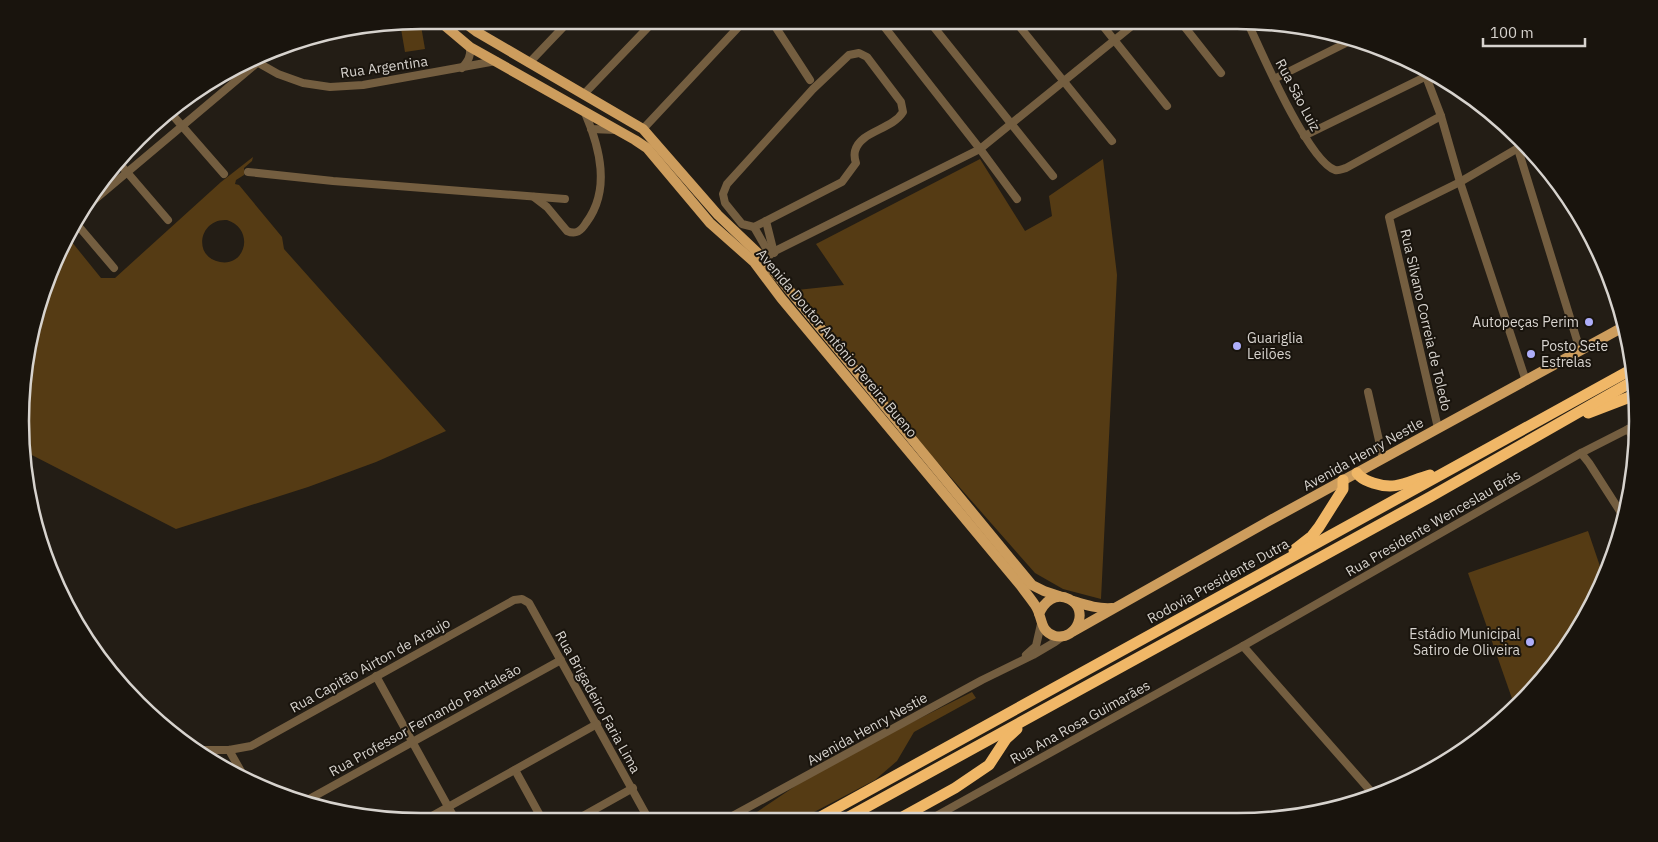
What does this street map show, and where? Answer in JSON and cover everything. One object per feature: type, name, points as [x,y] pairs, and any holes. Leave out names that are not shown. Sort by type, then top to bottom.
[{"type":"highway","name":"Rodovia Presidente Dutra","points":[[828,813],[1626,372]]},
{"type":"highway","name":"Rodovia Presidente Dutra","points":[[856,813],[1430,497],[1627,384]]},
{"type":"highway","points":[[1558,424],[1628,398]]},
{"type":"highway","points":[[1357,473],[1362,479],[1380,485],[1394,486],[1405,485],[1424,477],[1447,472]]},
{"type":"highway","points":[[1267,572],[1312,536],[1338,499],[1343,489],[1343,480]]},
{"type":"highway","points":[[910,813],[955,788],[989,765],[1006,739],[1036,714]]},
{"type":"main road","name":"Avenida Doutor Antônio Pereira Bueno","points":[[449,29],[470,47],[647,148],[710,223],[765,257],[781,298],[1021,586],[1036,606],[1040,619]]},
{"type":"main road","name":"Avenida Doutor Antônio Pereira Bueno","points":[[473,29],[643,129],[711,208],[765,257],[1032,585],[1044,592],[1060,596]]},
{"type":"main road","points":[[584,94],[587,106],[578,109],[572,96],[584,94]]},
{"type":"main road","points":[[618,130],[632,134],[643,129]]},
{"type":"main road","name":"Avenida Henry Nestle","points":[[1074,631],[1343,480],[1619,329]]},
{"type":"main road","points":[[1073,601],[1078,607],[1080,615],[1079,624],[1074,631],[1062,637],[1053,636],[1046,631],[1040,619],[1043,605],[1050,599],[1060,596],[1101,608],[1115,607]]},
{"type":"street","points":[[477,32],[480,29]]},
{"type":"street","points":[[529,62],[561,29]]},
{"type":"street","points":[[584,94],[646,29]]},
{"type":"street","points":[[643,129],[737,29]]},
{"type":"street","points":[[777,29],[810,80]]},
{"type":"street","points":[[886,29],[1017,199]]},
{"type":"street","points":[[937,29],[1053,176]]},
{"type":"street","points":[[1021,29],[1112,141]]},
{"type":"street","points":[[1106,29],[1167,106]]},
{"type":"street","points":[[765,257],[980,149],[1127,29]]},
{"type":"street","points":[[1186,29],[1222,73]]},
{"type":"street","name":"Rua São Luiz","points":[[1251,30],[1298,128],[1332,169],[1338,171],[1441,116]]},
{"type":"street","points":[[1274,79],[1344,44]]},
{"type":"street","points":[[462,68],[468,61],[470,47]]},
{"type":"street","points":[[859,54],[866,56],[901,102],[903,112],[898,120],[862,140],[855,152],[856,163],[842,182],[766,221],[754,227],[742,224],[725,203],[723,194],[728,184],[813,89],[849,55],[859,54]]},
{"type":"street","name":"Rua Argentina","points":[[260,64],[278,74],[304,83],[330,87],[364,85],[496,61]]},
{"type":"street","points":[[102,193],[248,69]]},
{"type":"street","points":[[1304,136],[1425,77]]},
{"type":"street","points":[[1432,80],[1460,182],[1526,380]]},
{"type":"street","points":[[534,198],[547,207],[567,231],[576,233],[582,229],[593,215],[600,198],[601,168],[591,129],[578,109]]},
{"type":"street","points":[[174,117],[224,174]]},
{"type":"street","points":[[591,129],[618,130]]},
{"type":"street","points":[[1460,182],[1518,149],[1580,350]]},
{"type":"street","points":[[122,167],[168,220]]},
{"type":"street","points":[[248,172],[534,198],[565,199]]},
{"type":"street","name":"Rua Silvano Correia de Toledo","points":[[1438,428],[1389,217],[1460,182]]},
{"type":"street","points":[[765,257],[766,221]]},
{"type":"street","points":[[754,227],[765,257]]},
{"type":"street","points":[[80,228],[114,268]]},
{"type":"street","points":[[1368,392],[1383,458]]},
{"type":"street","name":"Rua Presidente Wenceslau Brás","points":[[1243,646],[1581,453],[1628,429]]},
{"type":"street","points":[[1581,453],[1590,463],[1619,510]]},
{"type":"street","name":"Rua Brigadeiro Faria Lima","points":[[522,599],[529,603],[645,813]]},
{"type":"street","name":"Rua Capitão Airton de Araujo","points":[[208,750],[230,750],[251,746],[514,600],[522,599]]},
{"type":"street","points":[[1021,660],[1036,646],[1040,619]]},
{"type":"street","name":"Avenida Henry Nestie","points":[[738,813],[1062,637]]},
{"type":"street","points":[[1243,646],[1369,790]]},
{"type":"street","name":"Rua Ana Rosa Guimarães","points":[[942,813],[1243,646]]},
{"type":"street","name":"Rua Professor Fernando Pantaleão","points":[[312,798],[561,660]]},
{"type":"street","points":[[376,676],[452,813]]},
{"type":"street","points":[[438,813],[597,724]]},
{"type":"street","points":[[230,750],[240,769]]},
{"type":"street","points":[[514,770],[538,813]]},
{"type":"street","points":[[588,813],[632,788]]},
{"type":"shaded area","points":[[422,29],[425,49],[405,52],[401,30]]},
{"type":"shaded area","points":[[253,157],[252,161],[244,168],[244,175],[236,180],[235,184],[239,185],[282,237],[284,249],[446,431],[376,462],[308,487],[176,529],[31,454],[30,395],[36,344],[50,295],[72,242],[101,278],[115,278],[221,182]],"holes":[[[227,220],[236,225],[241,231],[244,246],[236,259],[229,262],[220,262],[211,259],[205,253],[202,238],[210,225],[218,221]]]},
{"type":"shaded area","points":[[980,159],[1025,231],[1052,216],[1049,196],[1103,159],[1117,275],[1101,599],[1063,589],[1035,573],[932,456],[797,290],[844,285],[816,244]]},
{"type":"shaded area","name":"Estádio Municipal Satiro de Oliveira","points":[[1588,531],[1600,567],[1589,594],[1577,617],[1548,660],[1512,700],[1468,573]]},
{"type":"shaded area","points":[[972,692],[976,698],[914,732],[897,761],[875,780],[812,813],[755,813],[825,766]]},
{"type":"place","name":"Autopeças Perim","points":[[1589,322]]},
{"type":"place","name":"Guariglia Leilões","points":[[1237,346]]},
{"type":"place","name":"Posto Sete Estrelas","points":[[1531,354]]},
{"type":"place","name":"Estádio Municipal Satiro de Oliveira","points":[[1530,642]]}]
